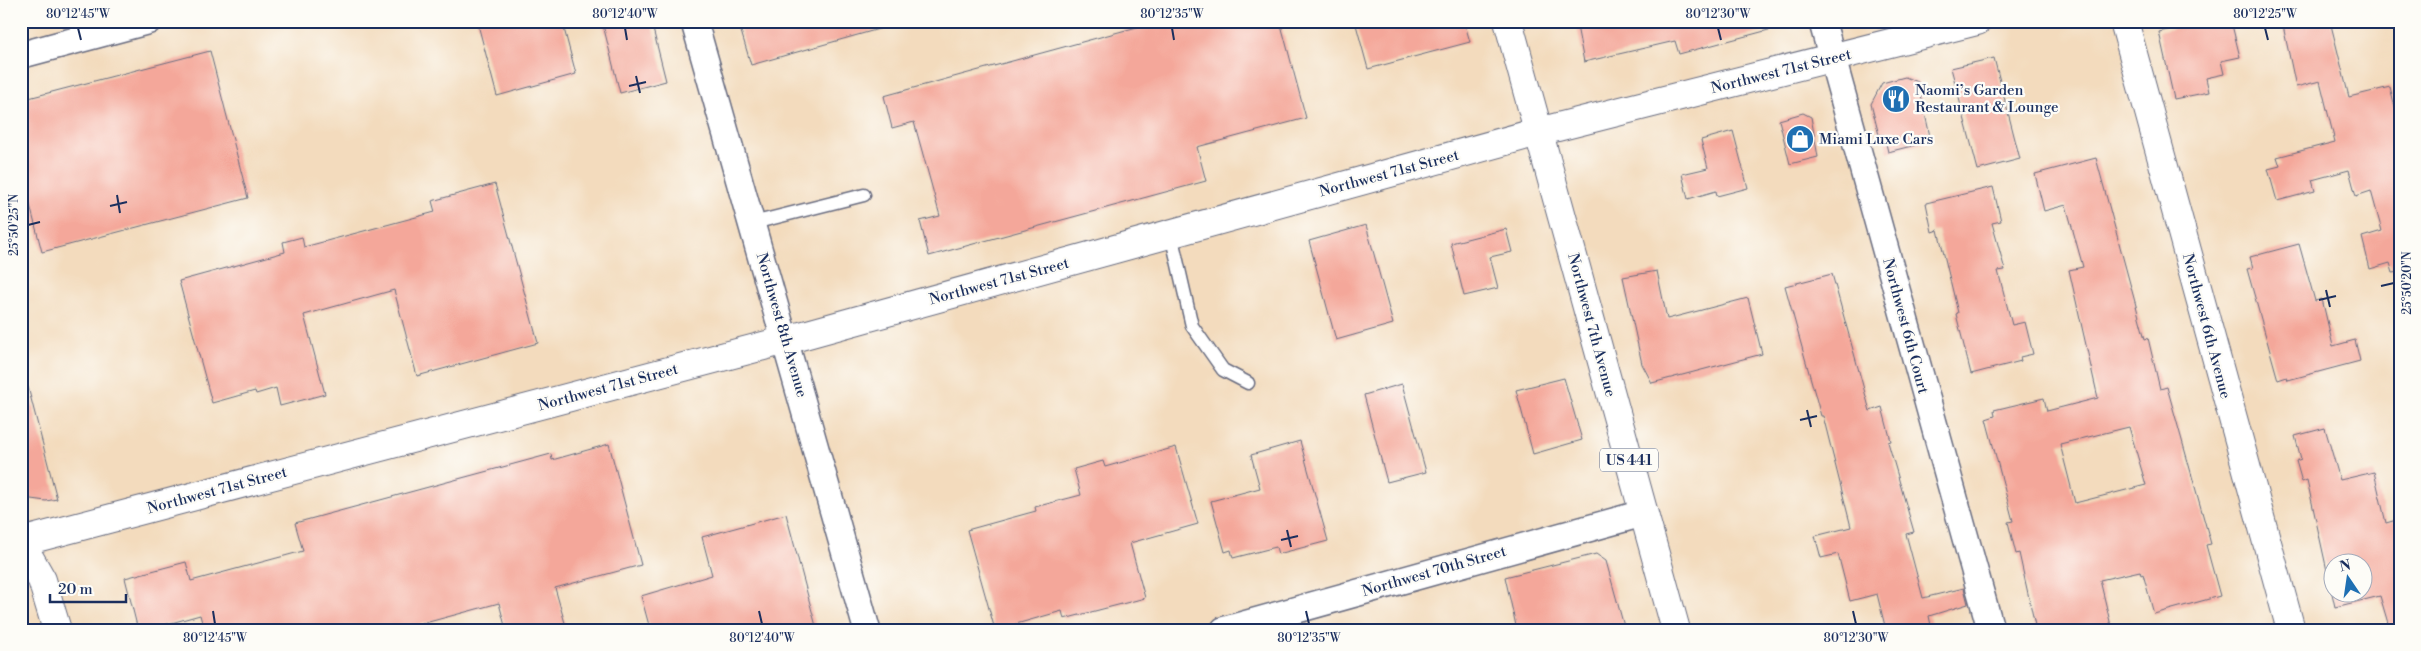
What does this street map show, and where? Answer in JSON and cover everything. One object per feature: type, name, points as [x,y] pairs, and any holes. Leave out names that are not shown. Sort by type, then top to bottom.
[{"type":"street","points":[[21,55],[148,21]]},
{"type":"street","name":"Northwest 8th Avenue","points":[[694,21],[753,223],[866,630]]},
{"type":"street","name":"Northwest 7th Avenue","points":[[1508,21],[1676,630]]},
{"type":"street","name":"Northwest 6th Court","points":[[1822,21],[1991,630]]},
{"type":"street","name":"Northwest 71st Street","points":[[21,542],[786,340],[1538,132],[1977,21]]},
{"type":"street","name":"Northwest 6th Avenue","points":[[2124,21],[2291,630]]},
{"type":"street","name":"Northwest 70th Street","points":[[1224,630],[1644,513]]},
{"type":"street","points":[[21,542],[42,580],[56,630]]},
{"type":"lane","points":[[753,223],[864,195]]},
{"type":"lane","points":[[1171,234],[1192,326],[1224,370],[1248,383]]},
{"type":"building","points":[[477,21],[562,21],[576,74],[497,96]]},
{"type":"building","points":[[602,21],[651,21],[666,81],[620,93]]},
{"type":"building","points":[[738,21],[885,21],[886,27],[751,65]]},
{"type":"building","points":[[1159,21],[1280,21],[1306,118],[1197,147],[1206,181],[929,256],[920,221],[940,216],[914,122],[892,128],[884,96]]},
{"type":"building","points":[[1355,21],[1464,21],[1470,42],[1368,69]]},
{"type":"building","points":[[1576,21],[1775,21],[1776,28],[1679,54],[1675,41],[1584,62]]},
{"type":"building","points":[[2174,21],[2231,21],[2240,57],[2221,61],[2224,74],[2206,78],[2209,92],[2174,99],[2159,32],[2175,28]]},
{"type":"building","points":[[2282,21],[2330,21],[2349,97],[2390,87],[2400,127],[2400,272],[2393,273],[2390,263],[2370,269],[2362,237],[2382,231],[2371,191],[2356,196],[2349,170],[2312,180],[2315,191],[2277,201],[2268,169],[2280,166],[2277,157],[2335,142],[2320,81],[2296,87]]},
{"type":"building","points":[[210,51],[248,198],[42,252],[21,170],[21,100]]},
{"type":"building","points":[[1994,58],[2020,159],[1978,170],[1951,68]]},
{"type":"building","points":[[1905,77],[1918,82],[1931,141],[1888,152],[1884,135],[1879,135],[1871,104],[1882,83]]},
{"type":"building","points":[[1803,113],[1811,117],[1818,157],[1790,164],[1779,120]]},
{"type":"building","points":[[1733,131],[1748,188],[1717,196],[1716,191],[1688,199],[1682,174],[1708,168],[1701,140]]},
{"type":"building","points":[[2096,158],[2145,339],[2148,338],[2160,389],[2167,387],[2211,544],[2206,545],[2220,596],[2154,614],[2143,574],[2141,575],[2140,571],[2100,580],[2112,630],[2036,630],[2019,553],[2016,554],[2008,522],[2013,521],[1986,419],[1995,416],[1994,410],[2044,398],[2047,411],[2098,398],[2069,270],[2083,267],[2066,205],[2044,211],[2035,174]],"holes":[[[2129,427],[2146,485],[2075,503],[2060,444]]]},
{"type":"building","points":[[495,184],[538,343],[417,376],[394,290],[304,315],[325,394],[280,406],[276,388],[256,394],[255,391],[212,403],[179,281],[285,252],[283,242],[302,237],[304,247],[435,212],[432,201]]},
{"type":"building","points":[[1993,187],[2001,221],[1992,223],[2005,270],[1998,271],[2012,325],[2025,322],[2033,354],[2020,357],[2021,361],[1971,374],[1938,230],[1932,232],[1926,203]]},
{"type":"building","points":[[1366,225],[1393,324],[1336,340],[1309,241]]},
{"type":"building","points":[[1506,229],[1512,252],[1490,257],[1498,288],[1464,296],[1451,243]]},
{"type":"building","points":[[2299,244],[2315,301],[2322,299],[2333,346],[2355,340],[2360,361],[2288,380],[2287,377],[2278,380],[2247,269],[2253,268],[2250,257]]},
{"type":"building","points":[[1657,271],[1667,319],[1748,298],[1762,354],[1652,383],[1642,364],[1623,277]]},
{"type":"building","points":[[1832,274],[1870,411],[1882,407],[1891,441],[1888,442],[1914,532],[1906,534],[1923,598],[1964,588],[1968,604],[1929,616],[1932,630],[1886,630],[1877,594],[1850,601],[1838,554],[1821,558],[1815,536],[1851,527],[1823,416],[1821,416],[1785,286]]},
{"type":"building","points":[[1564,378],[1582,440],[1533,454],[1516,390]]},
{"type":"building","points":[[1402,384],[1426,472],[1387,482],[1364,395]]},
{"type":"building","points":[[28,387],[57,499],[46,501],[31,499],[21,493],[21,388]]},
{"type":"building","points":[[2325,428],[2340,480],[2374,472],[2386,523],[2400,519],[2400,630],[2390,630],[2380,596],[2374,597],[2374,554],[2324,554],[2324,557],[2307,480],[2302,482],[2296,461],[2301,459],[2295,436]]},
{"type":"building","points":[[1300,441],[1328,541],[1278,554],[1276,547],[1233,558],[1231,550],[1225,552],[1211,501],[1260,488],[1251,455]]},
{"type":"building","points":[[609,444],[641,565],[555,588],[567,630],[506,630],[499,603],[399,630],[204,630],[200,615],[146,630],[138,630],[125,578],[186,562],[191,581],[303,551],[295,523],[551,454],[552,460]]},
{"type":"building","points":[[1176,447],[1198,524],[1130,543],[1145,598],[1064,619],[1062,611],[995,630],[967,530],[1036,511],[1035,507],[1081,495],[1074,469],[1103,461],[1105,467]]},
{"type":"building","points":[[786,514],[817,630],[671,630],[669,623],[650,629],[641,596],[712,575],[702,537]]},
{"type":"building","points":[[1596,554],[1606,561],[1625,630],[1517,630],[1505,577]]},
{"type":"building","points":[[2334,604],[2347,604],[2335,607]]},
{"type":"place","name":"Naomi’s Garden Restaurant & Lounge","points":[[1896,99]]},
{"type":"place","name":"Miami Luxe Cars","points":[[1800,139]]}]
